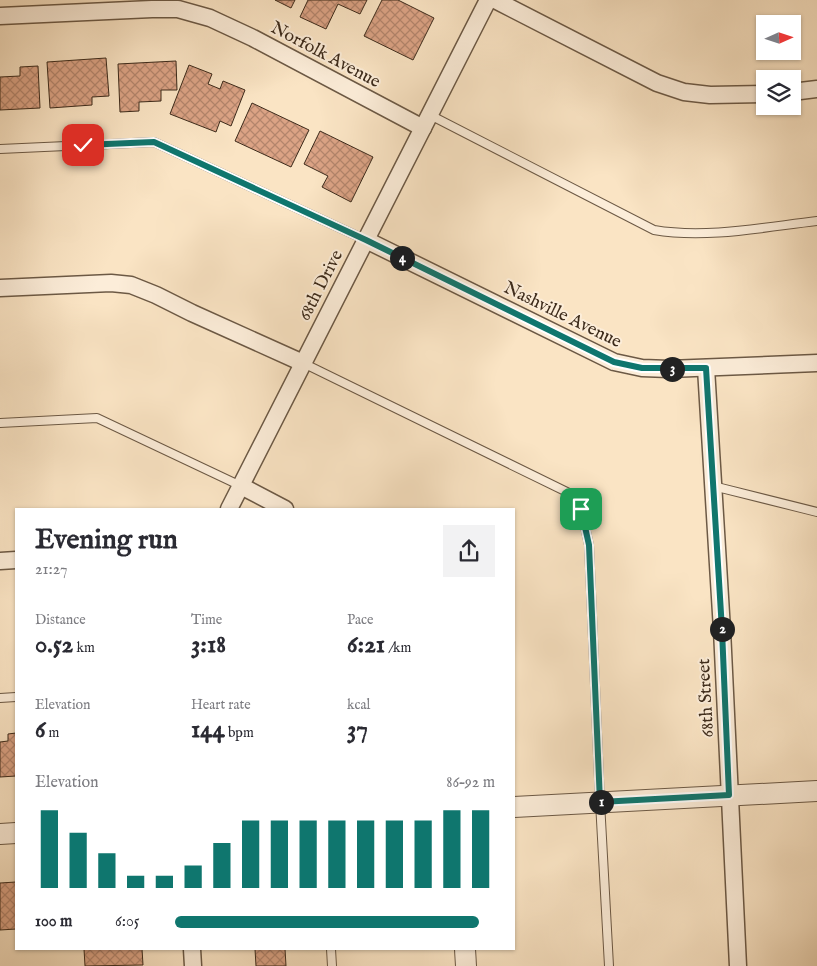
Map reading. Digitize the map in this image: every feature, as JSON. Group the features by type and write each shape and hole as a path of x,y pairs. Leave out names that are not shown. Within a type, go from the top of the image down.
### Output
{"street":[{"name":"68th Drive","path":"230,508 488,0"},
{"path":"495,0 657,83 684,92 710,95 756,94"},
{"name":"Norfolk Avenue","path":"0,16 152,4 178,9 210,18 426,121"},
{"path":"801,91 817,89"},
{"name":"Nashville Avenue","path":"366,240 614,362 642,368 706,368 802,362 817,363"},
{"path":"0,288 111,283 131,285 156,294 192,313 303,363"},
{"name":"68th Street","path":"706,368 738,966"},
{"path":"241,486 283,508"},
{"path":"0,561 15,560"},
{"path":"515,807 817,791"},
{"path":"0,834 15,833"},
{"path":"192,950 193,966"},
{"path":"465,950 466,966"}],"lane":[{"path":"426,121 654,230 670,233 732,231 817,221"},
{"path":"0,149 154,142 366,240"},
{"path":"303,363 569,493 581,509 589,545 600,802 610,966"},
{"path":"0,423 97,418 241,486"},
{"path":"713,486 817,512"},
{"path":"0,698 15,697"},
{"path":"331,950 332,966"}],"building":[{"path":"275,0 295,0 291,8"},
{"path":"308,0 367,0 360,14 338,4 326,29 300,17"},
{"path":"382,0 398,0 434,18 413,60 364,36"},
{"path":"106,58 109,96 92,97 92,105 50,108 47,62"},
{"path":"176,61 177,90 161,90 161,101 139,102 139,111 120,112 118,64"},
{"path":"189,65 212,74 208,84 220,89 223,81 245,90 231,126 220,121 216,132 170,114"},
{"path":"38,66 40,108 0,110 0,77 20,76 20,67"},
{"path":"252,103 309,130 291,167 235,141"},
{"path":"320,131 373,157 351,202 322,187 328,176 304,164"},
{"path":"15,733 15,776 0,777 0,742 8,741 8,734"},
{"path":"15,882 15,929 0,930 0,883"},
{"path":"84,950 142,950 143,965 85,966"},
{"path":"255,950 285,950 286,966 256,966"}],"route":[{"path":"83,145 154,142 366,240 614,362 642,368 706,368 722,630 729,795 600,802 589,545 581,509"}]}
